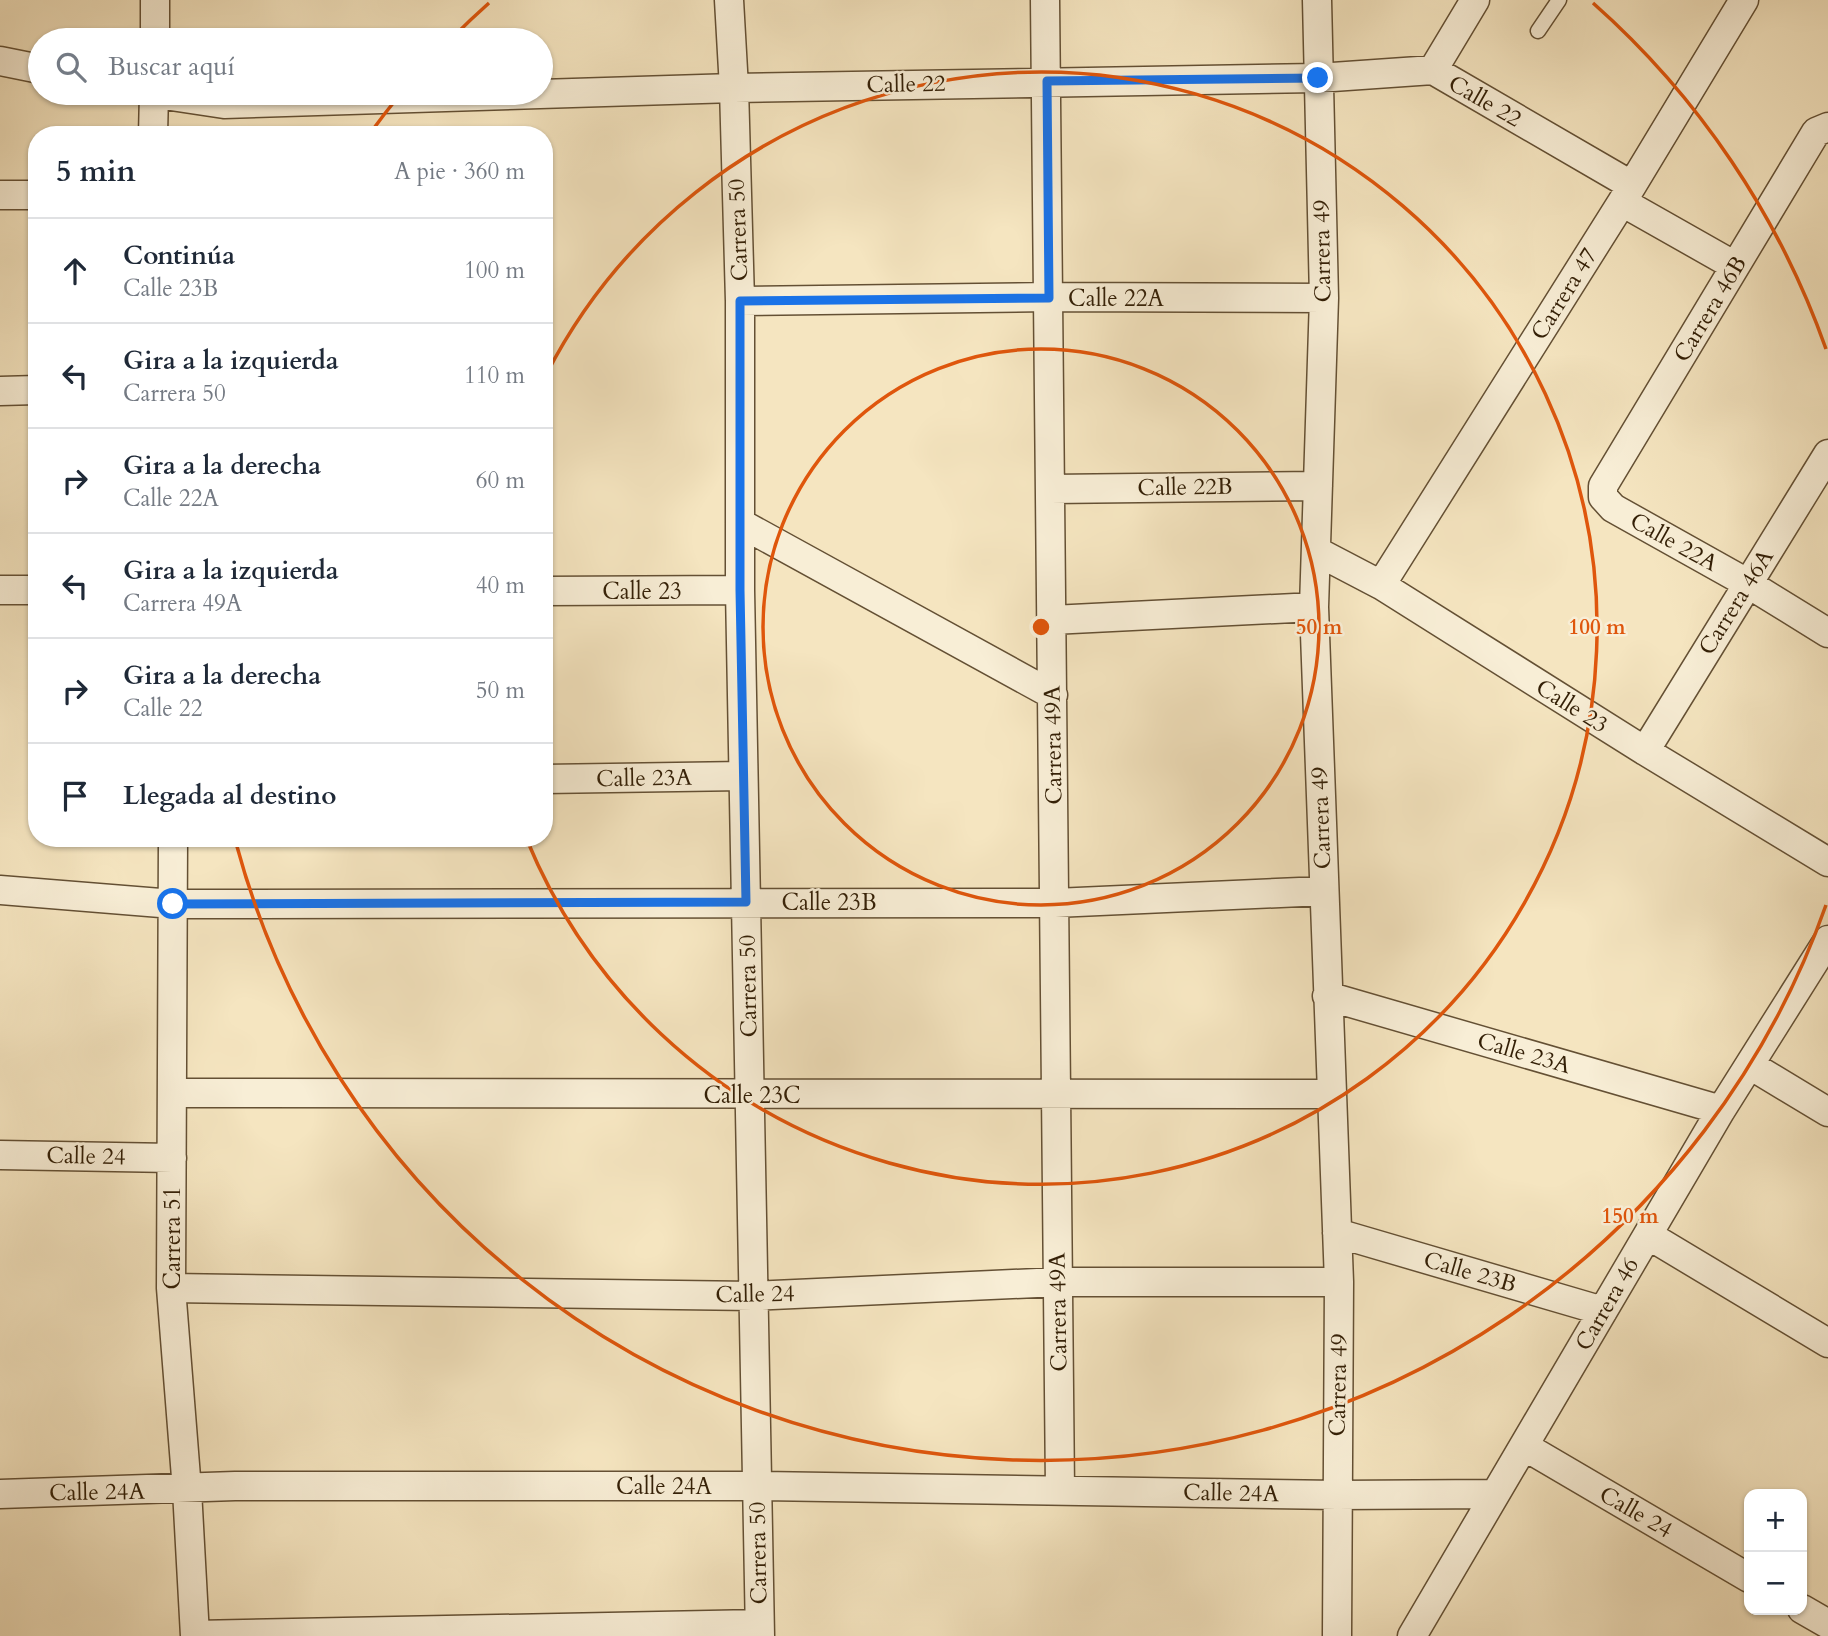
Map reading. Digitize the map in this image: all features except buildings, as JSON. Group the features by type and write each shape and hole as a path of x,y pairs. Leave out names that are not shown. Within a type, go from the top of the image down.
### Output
{"street":[{"path":"155,0 155,28"},
{"name":"Carrera 50","path":"729,0 740,301 740,590 760,1630"},
{"name":"Carrera 49A","path":"1045,0 1060,1490"},
{"name":"Carrera 49","path":"1317,0 1324,298 1314,607 1339,1282 1337,1636"},
{"path":"1433,70 1475,0"},
{"name":"Carrera 47","path":"1381,585 1744,0"},
{"path":"0,61 28,67"},
{"name":"Calle 22","path":"553,94 1047,81 1318,78 1433,70 1735,266"},
{"path":"153,105 153,126"},
{"name":"Carrera 46B","path":"1603,486 1735,266 1822,129"},
{"path":"0,195 28,195"},
{"name":"Calle 22A","path":"740,301 1324,298"},
{"path":"0,391 28,390"},
{"name":"Carrera 46A","path":"1645,751 1828,454"},
{"name":"Calle 22B","path":"1051,489 1318,486"},
{"name":"Calle 22A","path":"1603,486 1603,497 1613,508 1747,583 1828,633"},
{"path":"740,523 1053,695"},
{"name":"Calle 23","path":"1316,551 1381,585 1828,862"},
{"path":"0,590 28,590"},
{"name":"Calle 23","path":"553,591 740,590"},
{"path":"1052,620 1314,607"},
{"name":"Calle 23A","path":"553,779 743,776"},
{"name":"Carrera 51","path":"173,847 171,1288 195,1635"},
{"name":"Calle 23B","path":"0,890 173,904 1055,903 1323,891"},
{"name":"Carrera 46","path":"1412,1636 1721,1110 1828,940"},
{"name":"Calle 23A","path":"1327,996 1721,1110"},
{"path":"1750,1065 1828,1112"},
{"name":"Calle 23C","path":"172,1093 1331,1094"},
{"name":"Calle 24","path":"0,1155 172,1158"},
{"name":"Calle 23B","path":"1337,1233 1603,1311"},
{"path":"1648,1235 1828,1343"},
{"name":"Calle 24","path":"171,1288 753,1296 1058,1282 1339,1282"},
{"name":"Calle 24","path":"1524,1446 1744,1575"},
{"name":"Calle 24A","path":"0,1494 187,1490 235,1486 757,1486 1337,1495 1495,1493"},
{"path":"1807,1612 1828,1624"},
{"path":"195,1635 760,1630"}],"lane":[{"path":"1538,31 1559,0"}],"route":[{"path":"173,904 746,902 740,590 740,301 1049,298 1047,81 1318,78"}]}
